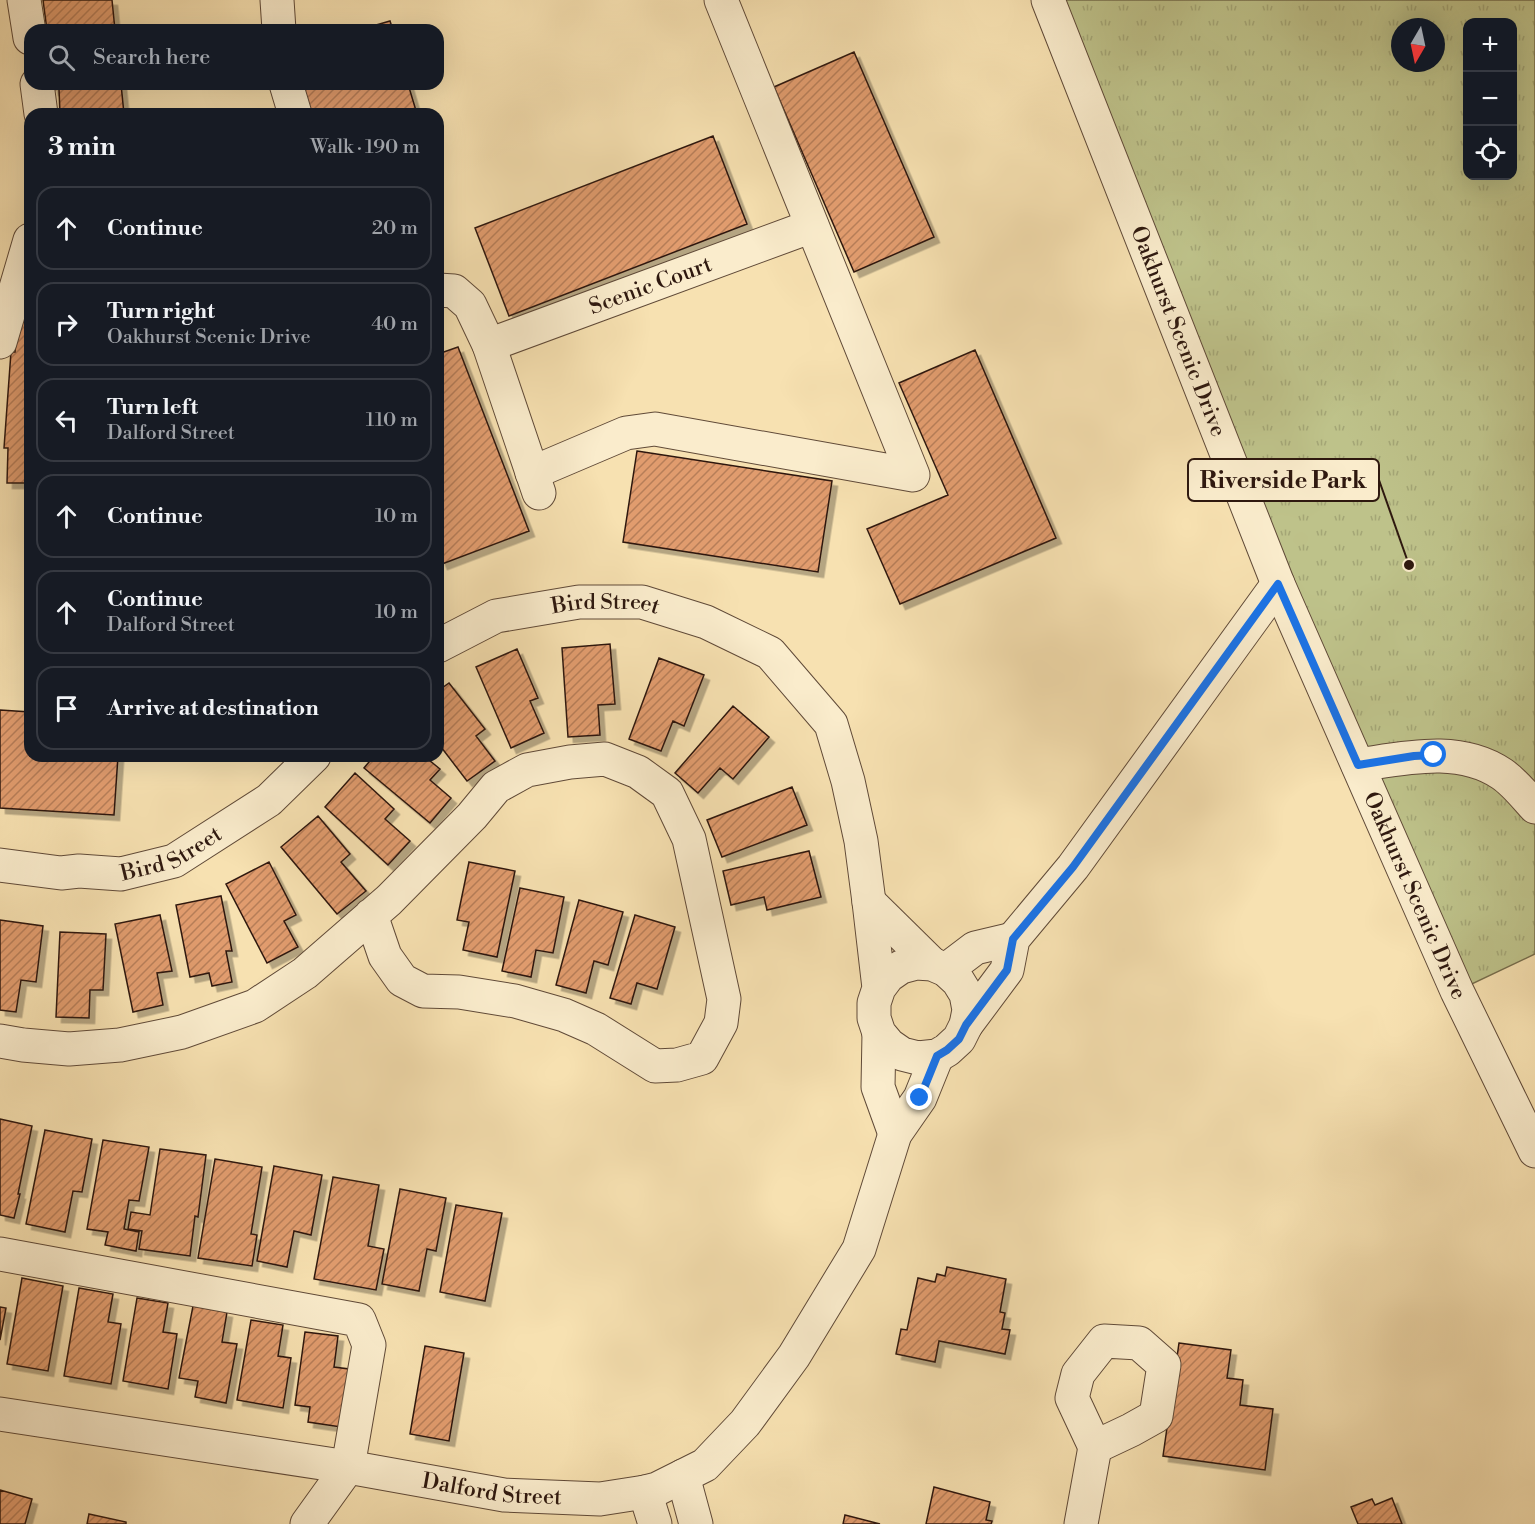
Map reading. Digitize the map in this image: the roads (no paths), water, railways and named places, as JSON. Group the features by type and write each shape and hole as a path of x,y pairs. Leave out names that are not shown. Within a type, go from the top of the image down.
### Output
{"street":[{"path":"24,0 28,24"},
{"path":"277,0 279,24"},
{"path":"444,290 454,291 470,305 489,345 536,483 626,433 655,429 913,476 721,0"},
{"name":"Oakhurst Scenic Drive","path":"1048,0 1278,584 1457,991 1535,1151"},
{"path":"39,90 40,108"},
{"path":"288,90 293,108"},
{"name":"Scenic Court","path":"489,345 812,226"},
{"path":"0,342 24,260"},
{"path":"879,1033 889,1045 902,1054 918,1058 937,1056 959,1039 966,1025 1007,970 1013,939 1073,867 1278,584"},
{"name":"Bird Street","path":"444,643 496,616 579,602 642,602 706,622 770,653 831,724 848,781 859,831 869,902"},
{"path":"1358,765 1434,755 1478,762 1503,775 1535,807"},
{"path":"0,1041 69,1049 120,1046 182,1032 255,1006 305,973 371,915 389,900 472,816 496,787 526,770 570,762 605,759 638,772 667,793 689,839 724,999 721,1023 702,1058 677,1065 655,1066 596,1029 564,1015 515,1001 459,992 423,991 402,980 385,956 371,915"},
{"name":"Bird Street","path":"0,865 61,873 121,874 174,861 269,800 308,762"},
{"path":"869,902 939,967 958,981 966,994 969,1010 966,1025"},
{"path":"869,902 879,988"},
{"path":"895,1134 878,1087 879,1033 874,1018 874,1003 879,988 888,976 901,967 916,963 939,967 975,948 1013,939"},
{"name":"Dalford Street","path":"0,1414 348,1467 504,1495 600,1499 657,1488 705,1465 745,1423 794,1356 859,1249 895,1134 920,1098 937,1056"},
{"path":"0,1254 359,1320 369,1345 348,1467 307,1524"},
{"path":"1081,1524 1095,1447"},
{"path":"683,1476 696,1524"},
{"path":"645,1492 655,1524"}],"place":[{"name":"Riverside Park","path":"1409,565"}]}
